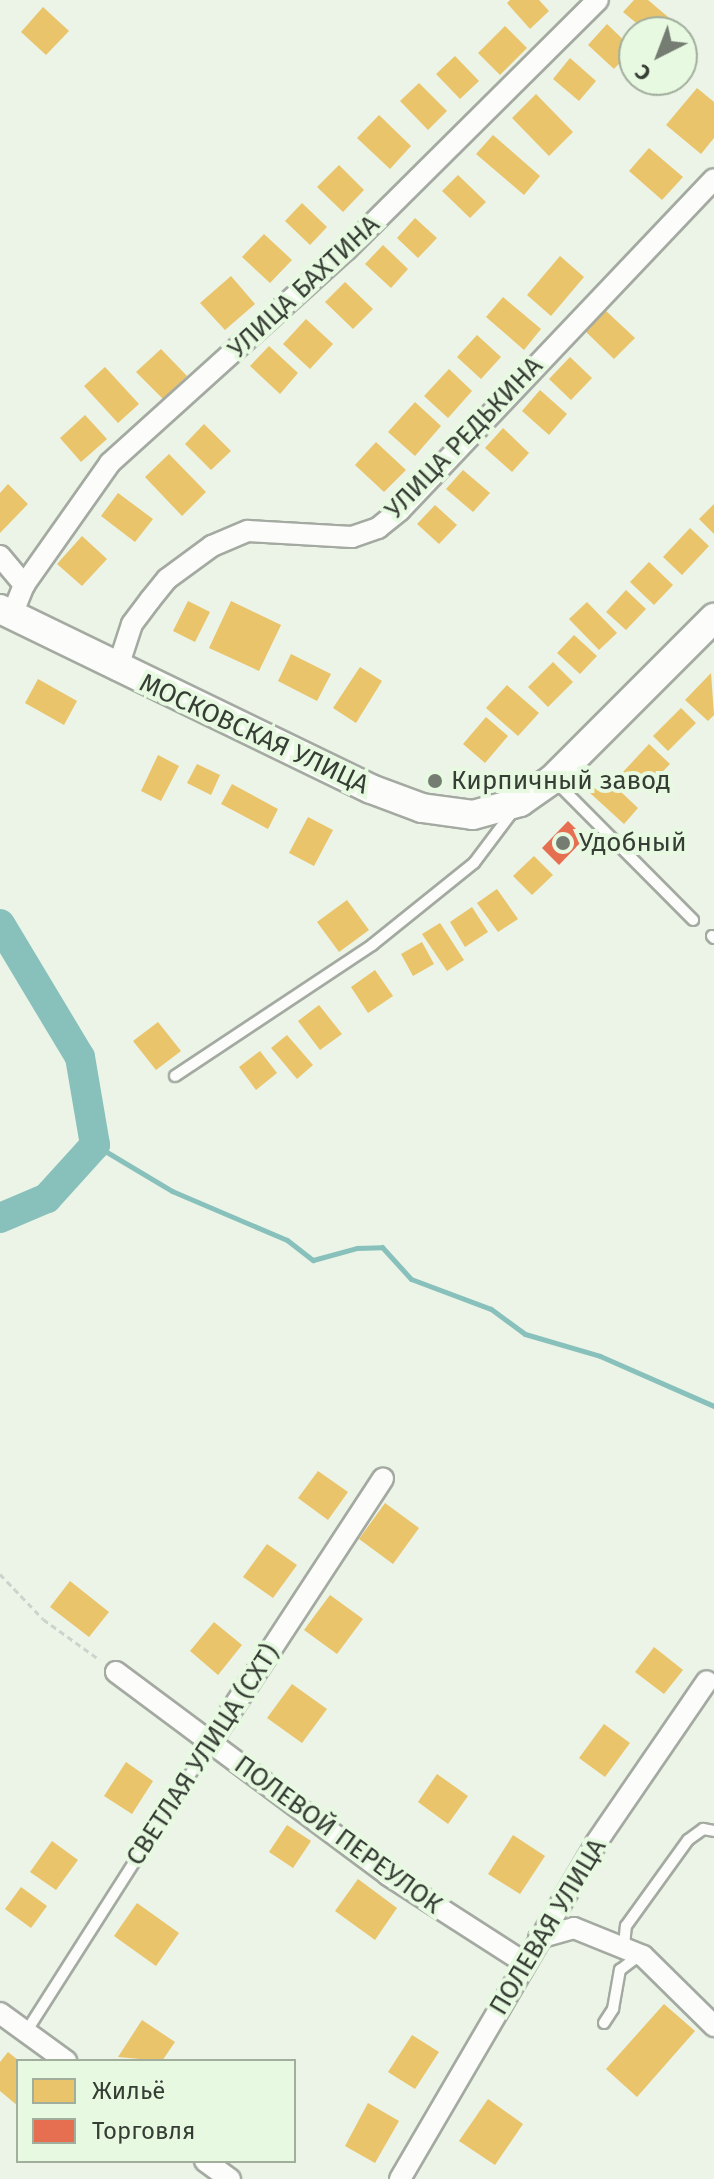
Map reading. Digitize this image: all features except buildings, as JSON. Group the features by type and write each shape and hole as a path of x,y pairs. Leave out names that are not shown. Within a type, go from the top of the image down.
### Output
{"street":[{"name":"УЛИЦА БАХТИНА","path":"6,612 110,463 346,250 598,0"},
{"name":"УЛИЦА РЕДЬКИНА","path":"117,670 132,624 150,600 167,579 212,546 248,531 352,537 378,528 400,510 714,179"},
{"path":"0,556 24,585"},
{"name":"МОСКОВСКАЯ УЛИЦА","path":"6,612 117,670 422,808 473,815 520,802 553,779 714,618"},
{"name":"СВЕТЛАЯ УЛИЦА (СХТ)","path":"210,1743 383,1479"},
{"name":"ПОЛЕВОЙ ПЕРЕУЛОК","path":"116,1672 388,1875 525,1963"},
{"name":"ПОЛЕВАЯ УЛИЦА","path":"400,2179 539,1938 707,1681"},
{"path":"539,1938 574,1928 643,1956 714,2026"},
{"path":"0,2013 63,2059"},
{"path":"208,2163 230,2179"}],"lane":[{"path":"0,579 24,585"},
{"path":"553,779 693,920"},
{"name":"МОСКОВСКАЯ УЛИЦА","path":"175,1076 372,945 474,863 520,802"},
{"name":"СВЕТЛАЯ УЛИЦА (СХТ)","path":"26,2032 210,1743"},
{"path":"624,1947 626,1926 688,1840 703,1829 714,1831"},
{"path":"604,2023 613,2009 620,1970 630,1959 643,1956"}],"path":[{"path":"0,1574 43,1619 116,1672"}],"waterway":[{"path":"0,924 80,1057 95,1145 47,1198 0,1218"},
{"path":"95,1145 172,1191 287,1240 313,1260 357,1248 382,1247 411,1279 491,1309 525,1334 600,1356 714,1406"}],"place":[{"name":"Кирпичный завод","path":"435,781"},
{"name":"Удобный","path":"563,843"}]}
